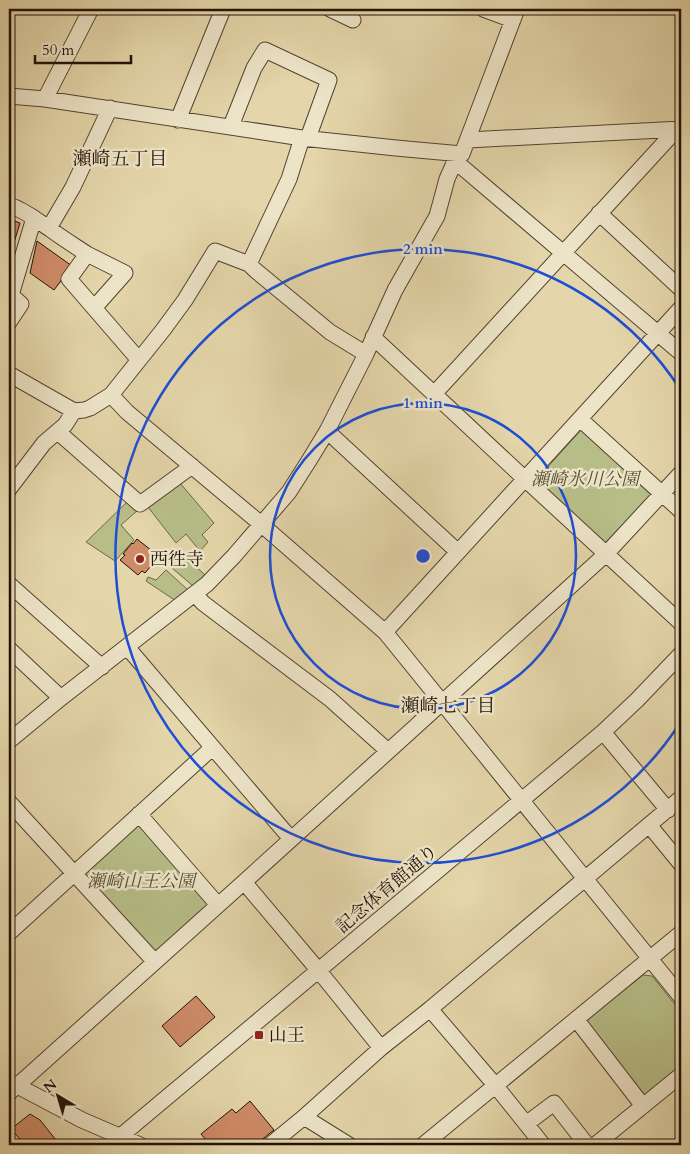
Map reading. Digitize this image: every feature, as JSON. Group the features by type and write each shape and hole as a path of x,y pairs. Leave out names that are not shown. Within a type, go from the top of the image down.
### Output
{"street":[{"path":"45,99 91,9"},
{"path":"178,120 223,9"},
{"path":"330,9 353,20"},
{"path":"10,737 207,584 234,556 289,492 310,460 366,354 395,290 437,216 447,179 462,151 515,14 483,9"},
{"path":"231,126 254,68 265,50 329,80 289,179 249,264"},
{"path":"9,96 110,108 178,120 305,138 396,148 462,151 679,129"},
{"path":"49,228 73,187 110,108"},
{"path":"434,394 562,253 679,129"},
{"path":"462,151 562,253 681,353"},
{"path":"9,205 34,218 87,254 125,273 94,308"},
{"path":"599,213 681,289"},
{"path":"9,322 21,304 11,295 34,218"},
{"path":"9,374 74,411 90,408 110,395 163,330 185,300 215,251 249,264 330,332 366,354"},
{"path":"87,254 68,278 139,360"},
{"path":"385,632 681,308"},
{"path":"373,337 681,622"},
{"path":"110,395 132,417 261,524 385,632 681,997"},
{"path":"9,489 44,443 65,425 74,411"},
{"path":"580,419 681,511"},
{"path":"326,431 458,552"},
{"path":"58,432 140,504 192,466"},
{"path":"140,1145 115,1141 82,1120 12,1087 244,882 606,554 681,473"},
{"path":"9,584 102,667"},
{"path":"195,594 218,614 330,699 388,751"},
{"path":"9,648 61,698"},
{"path":"127,648 291,839"},
{"name":"記念体育館通り","path":"115,1141 603,732 681,654"},
{"path":"603,732 668,810"},
{"path":"9,933 212,748"},
{"path":"270,1145 382,1048 681,798"},
{"path":"9,802 154,962"},
{"path":"139,814 218,905"},
{"path":"649,825 681,864"},
{"path":"244,882 382,1048"},
{"path":"423,1145 681,933"},
{"path":"430,1009 543,1145"},
{"path":"576,1019 643,1106"},
{"path":"595,1145 681,1075"},
{"path":"526,1124 554,1103 587,1145"},
{"path":"304,1117 349,1145"}],"green space":[{"name":"瀬崎氷川公園","path":"582,429 651,495 604,544 535,481"},
{"path":"180,483 214,523 202,535 208,542 200,551 186,534 176,543 148,507"},
{"path":"128,501 138,510 121,525 134,540 115,561 86,542"},
{"path":"180,552 205,575 193,586 172,568"},
{"path":"166,570 188,590 176,601 146,581 148,577 156,580"},
{"name":"瀬崎山王公園","path":"139,824 209,900 207,907 157,950 152,951 86,878 85,870"},
{"path":"643,975 652,976 681,1012 681,1066 645,1096 639,1096 586,1021"}],"building":[{"path":"9,219 20,223 13,246 9,244"},
{"path":"37,241 72,266 54,290 30,273"},
{"path":"137,539 156,554 153,558 156,560 145,573 142,571 138,575 120,560"},
{"path":"196,996 215,1017 180,1047 162,1026"},
{"path":"250,1101 274,1130 255,1145 210,1145 201,1134 232,1109 236,1113"},
{"path":"30,1114 40,1120 60,1145 25,1145 11,1129"}],"place":[{"name":"西徃寺","path":"140,559"},
{"name":"山王","path":"259,1035"}],"district":[{"name":"瀬崎五丁目","path":"120,159"},
{"name":"瀬崎七丁目","path":"448,706"}]}
